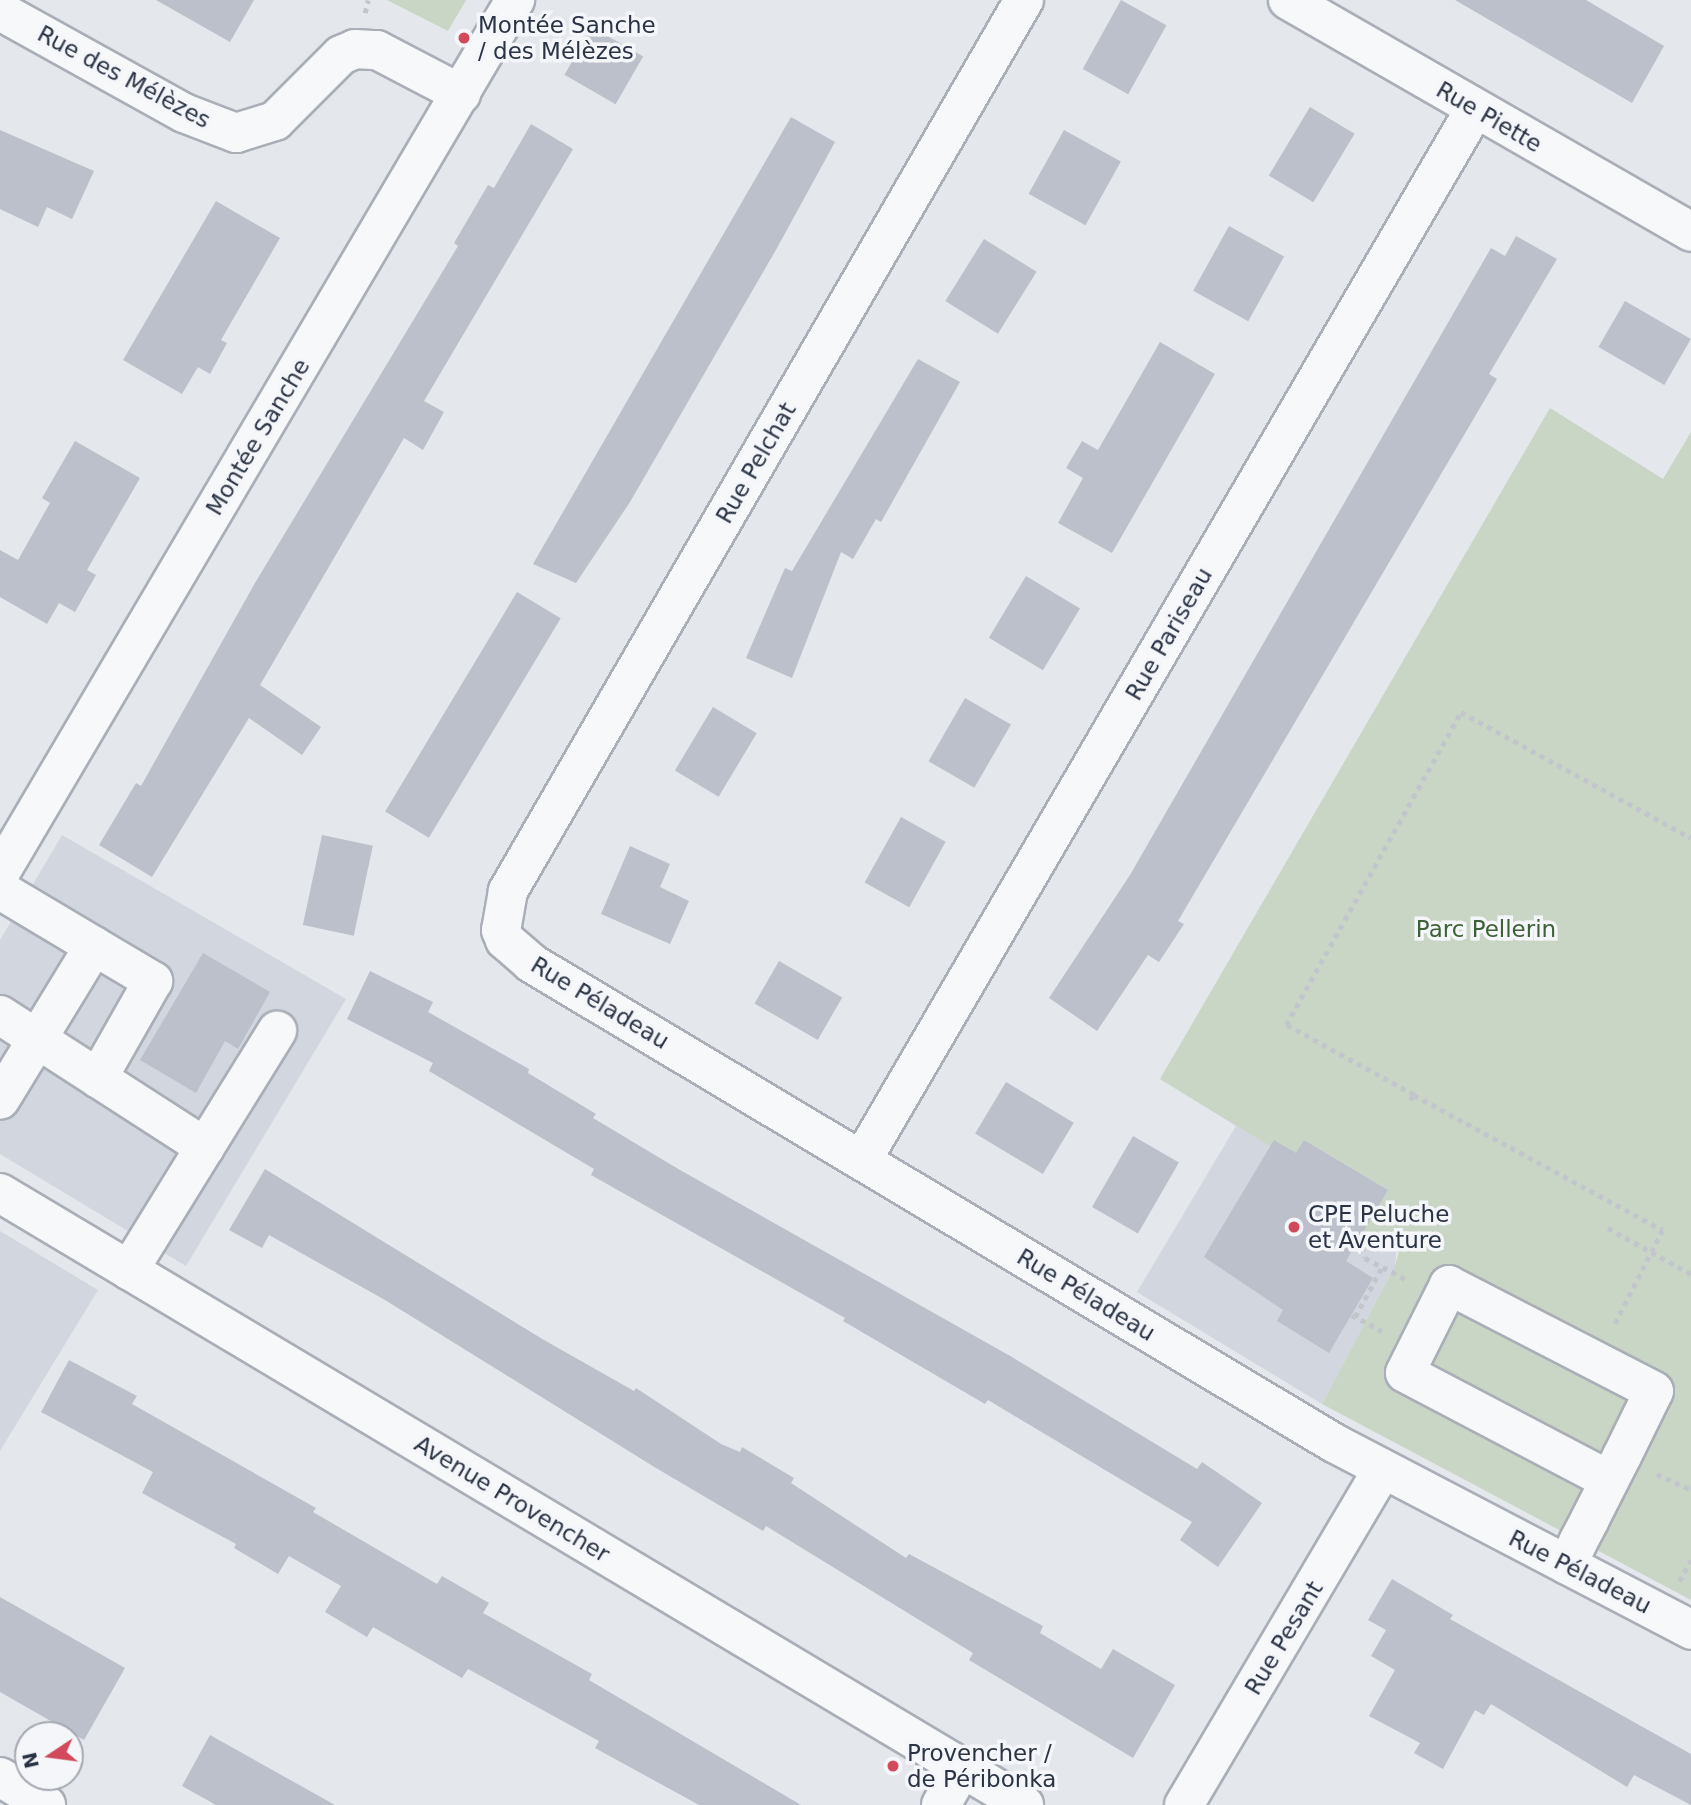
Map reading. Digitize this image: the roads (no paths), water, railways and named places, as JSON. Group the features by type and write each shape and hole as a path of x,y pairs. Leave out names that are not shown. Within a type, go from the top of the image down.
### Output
{"street":[{"name":"Montée Sanche","path":"0,873 515,0"},
{"name":"Rue Pelchat","path":"501,930 508,891 1024,0"},
{"name":"Rue Piette","path":"1289,0 1691,232"},
{"name":"Rue des Mélèzes","path":"0,11 184,113 236,133 275,121 334,62 355,49 377,50 461,94"},
{"name":"Rue Pariseau","path":"862,1160 1475,109"},
{"path":"0,890 153,981 98,1078"},
{"name":"Rue Péladeau","path":"501,930 505,940 531,962 1382,1470 1691,1630"},
{"path":"0,1100 94,946"},
{"path":"0,1015 205,1147"},
{"path":"129,1270 277,1031"},
{"name":"Avenue Provencher","path":"0,1193 1024,1805"},
{"path":"1567,1565 1654,1391 1449,1285 1405,1373 1609,1480"},
{"name":"Rue Pesant","path":"1184,1805 1382,1470"},
{"path":"941,1805 962,1768"},
{"path":"0,1777 46,1805"}],"place":[{"name":"Montée Sanche / des Mélèzes","path":"464,38"},
{"name":"CPE Peluche et Aventure","path":"1294,1227"},
{"name":"Provencher / de Péribonka","path":"893,1766"}],"park label":[{"name":"Parc Pellerin","path":"1486,929"}]}
